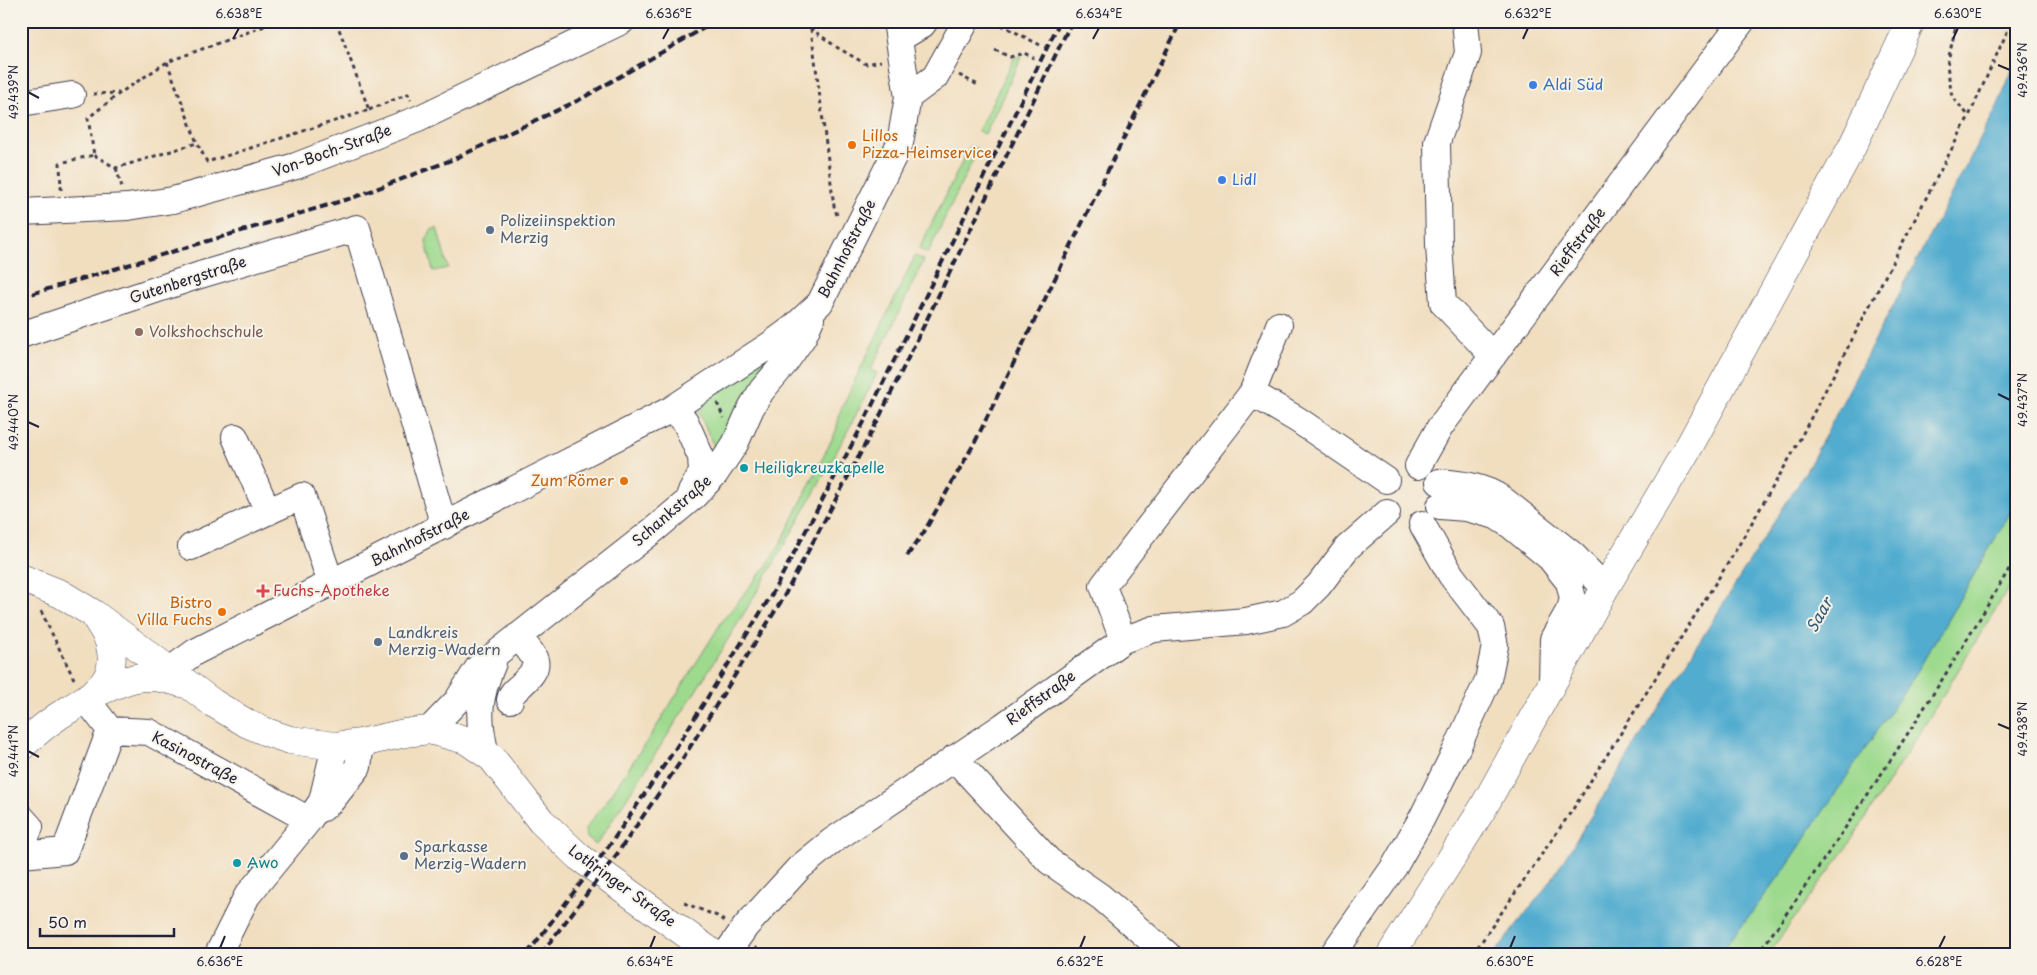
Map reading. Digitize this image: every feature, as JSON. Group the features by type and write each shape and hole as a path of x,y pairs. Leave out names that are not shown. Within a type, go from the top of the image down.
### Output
{"main road":[{"path":"1391,954 1483,808 1605,588 1691,443 1852,147 1911,21"},
{"path":"24,580 61,594 94,614 179,678"},
{"path":"21,747 56,718 104,685 108,677 112,657 109,640 94,614"},
{"path":"90,696 127,679 147,676 179,678"},
{"name":"Lothringer Straße","path":"179,678 228,713 269,734 290,740 348,744 405,732 429,730 466,740 486,754 503,771 541,821 579,858 714,954"}],"street":[{"name":"Von-Boch-Straße","path":"21,212 128,207 173,200 296,166 418,119 622,21"},
{"path":"898,30 922,25 925,21"},
{"path":"908,97 935,77 966,21"},
{"path":"1465,21 1468,53 1437,142 1438,245 1443,303 1493,356"},
{"name":"Rieffstraße","path":"1418,466 1436,432 1742,21"},
{"name":"Bahnhofstraße","path":"179,678 195,652 672,408 793,328 820,303 900,143 908,97 898,30"},
{"path":"21,103 72,95"},
{"name":"Gutenbergstraße","path":"21,336 200,275 357,228 444,526"},
{"name":"Schankstraße","path":"429,730 456,701 478,668 496,656 674,514 715,474 735,444 751,408 762,390 803,337 820,303"},
{"path":"1123,640 1103,586 1252,393 1279,325"},
{"path":"1252,393 1298,420 1386,480"},
{"path":"672,408 685,420 701,457 702,465 702,472 692,493 674,514"},
{"path":"235,437 268,512"},
{"path":"1418,466 1434,474 1440,494 1436,514 1422,524 1412,526 1394,520 1387,513 1381,496 1386,480 1392,472 1400,467 1418,466"},
{"path":"1440,494 1479,488 1491,491 1573,555 1605,588"},
{"path":"1440,494 1466,508 1496,516 1510,525 1550,558 1569,582 1573,599 1570,609 1554,639 1552,684"},
{"path":"191,547 302,496 331,584"},
{"name":"Rieffstraße","path":"726,954 746,926 799,868 832,841 1123,640 1154,629 1246,621 1283,613 1302,602 1319,585 1347,548 1387,513"},
{"path":"1333,954 1394,867 1422,818 1488,680 1495,646 1491,627 1451,574 1422,524"},
{"path":"525,631 551,652"},
{"path":"510,700 512,694 533,674 536,668 525,631"},
{"name":"Schankstraße","path":"486,754 481,733 480,702 485,680 496,656"},
{"path":"21,854 65,851 110,730 90,696"},
{"name":"Kasinostraße","path":"110,730 149,732 310,820"},
{"path":"218,954 247,896 310,820 332,800 358,767 348,744"},
{"path":"954,758 1049,861 1101,897 1167,954"},
{"path":"21,817 30,827 21,849"}],"path":[{"path":"94,155 88,118 120,93 167,62 278,21"},
{"path":"167,62 197,143 207,162 369,110 336,21"},
{"path":"810,21 834,206 848,247"},
{"path":"994,21 1040,45"},
{"path":"1957,21 1947,65 1952,97 1969,116"},
{"path":"1473,954 1573,809 1730,560 1792,454 1969,116 2012,21"},
{"path":"810,28 838,48"},
{"path":"996,50 1010,57 1024,53 1034,58"},
{"path":"952,72 978,85"},
{"path":"72,95 120,93"},
{"path":"61,210 60,163 94,155 116,168 197,143"},
{"path":"709,385 735,444"},
{"path":"1758,954 1834,846 1901,743 1979,622 2016,557"},
{"path":"24,580 68,668 90,696"},
{"path":"683,903 717,916"}],"green space":[{"path":"1015,56 1021,58 985,134 978,131"},
{"path":"970,146 978,149 928,253 919,249"},
{"path":"437,228 448,268 433,271 426,241 431,230"},
{"path":"915,256 924,260 871,370 877,373 813,495 744,613 596,845 587,838 585,829 608,799 655,729 723,620 765,568 782,541 836,431 841,409"},
{"path":"771,352 776,358 747,393 715,449 694,401"},
{"path":"2016,503 2016,576 1845,850 1768,954 1720,954 1784,870 1918,670"}],"water":[{"name":"Saar","path":"2016,61 2016,503 1918,670 1784,870 1720,954 1494,954 1550,882 1809,466 1997,107"}],"railway":[{"path":"21,297 355,197 454,159 581,99 716,21"},
{"path":"527,954 609,846 674,751 772,594 864,422 1060,21"},
{"path":"541,954 617,854 683,758 782,600 875,426 1072,21"},
{"path":"907,556 924,532 975,442 1181,21"}],"place":[{"name":"Aldi Süd","path":"1533,85"},
{"name":"Lillos Pizza-Heimservice","path":"852,145"},
{"name":"Lidl","path":"1222,180"},
{"name":"Polizeiinspektion Merzig","path":"490,230"},
{"name":"Volkshochschule","path":"139,332"},
{"name":"Heiligkreuzkapelle","path":"744,468"},
{"name":"Zum Römer","path":"624,481"},
{"name":"Fuchs-Apotheke","path":"263,591"},
{"name":"Bistro Villa Fuchs","path":"222,612"},
{"name":"Landkreis Merzig-Wadern","path":"378,642"},
{"name":"Sparkasse Merzig-Wadern","path":"404,856"},
{"name":"Awo","path":"237,863"}]}
